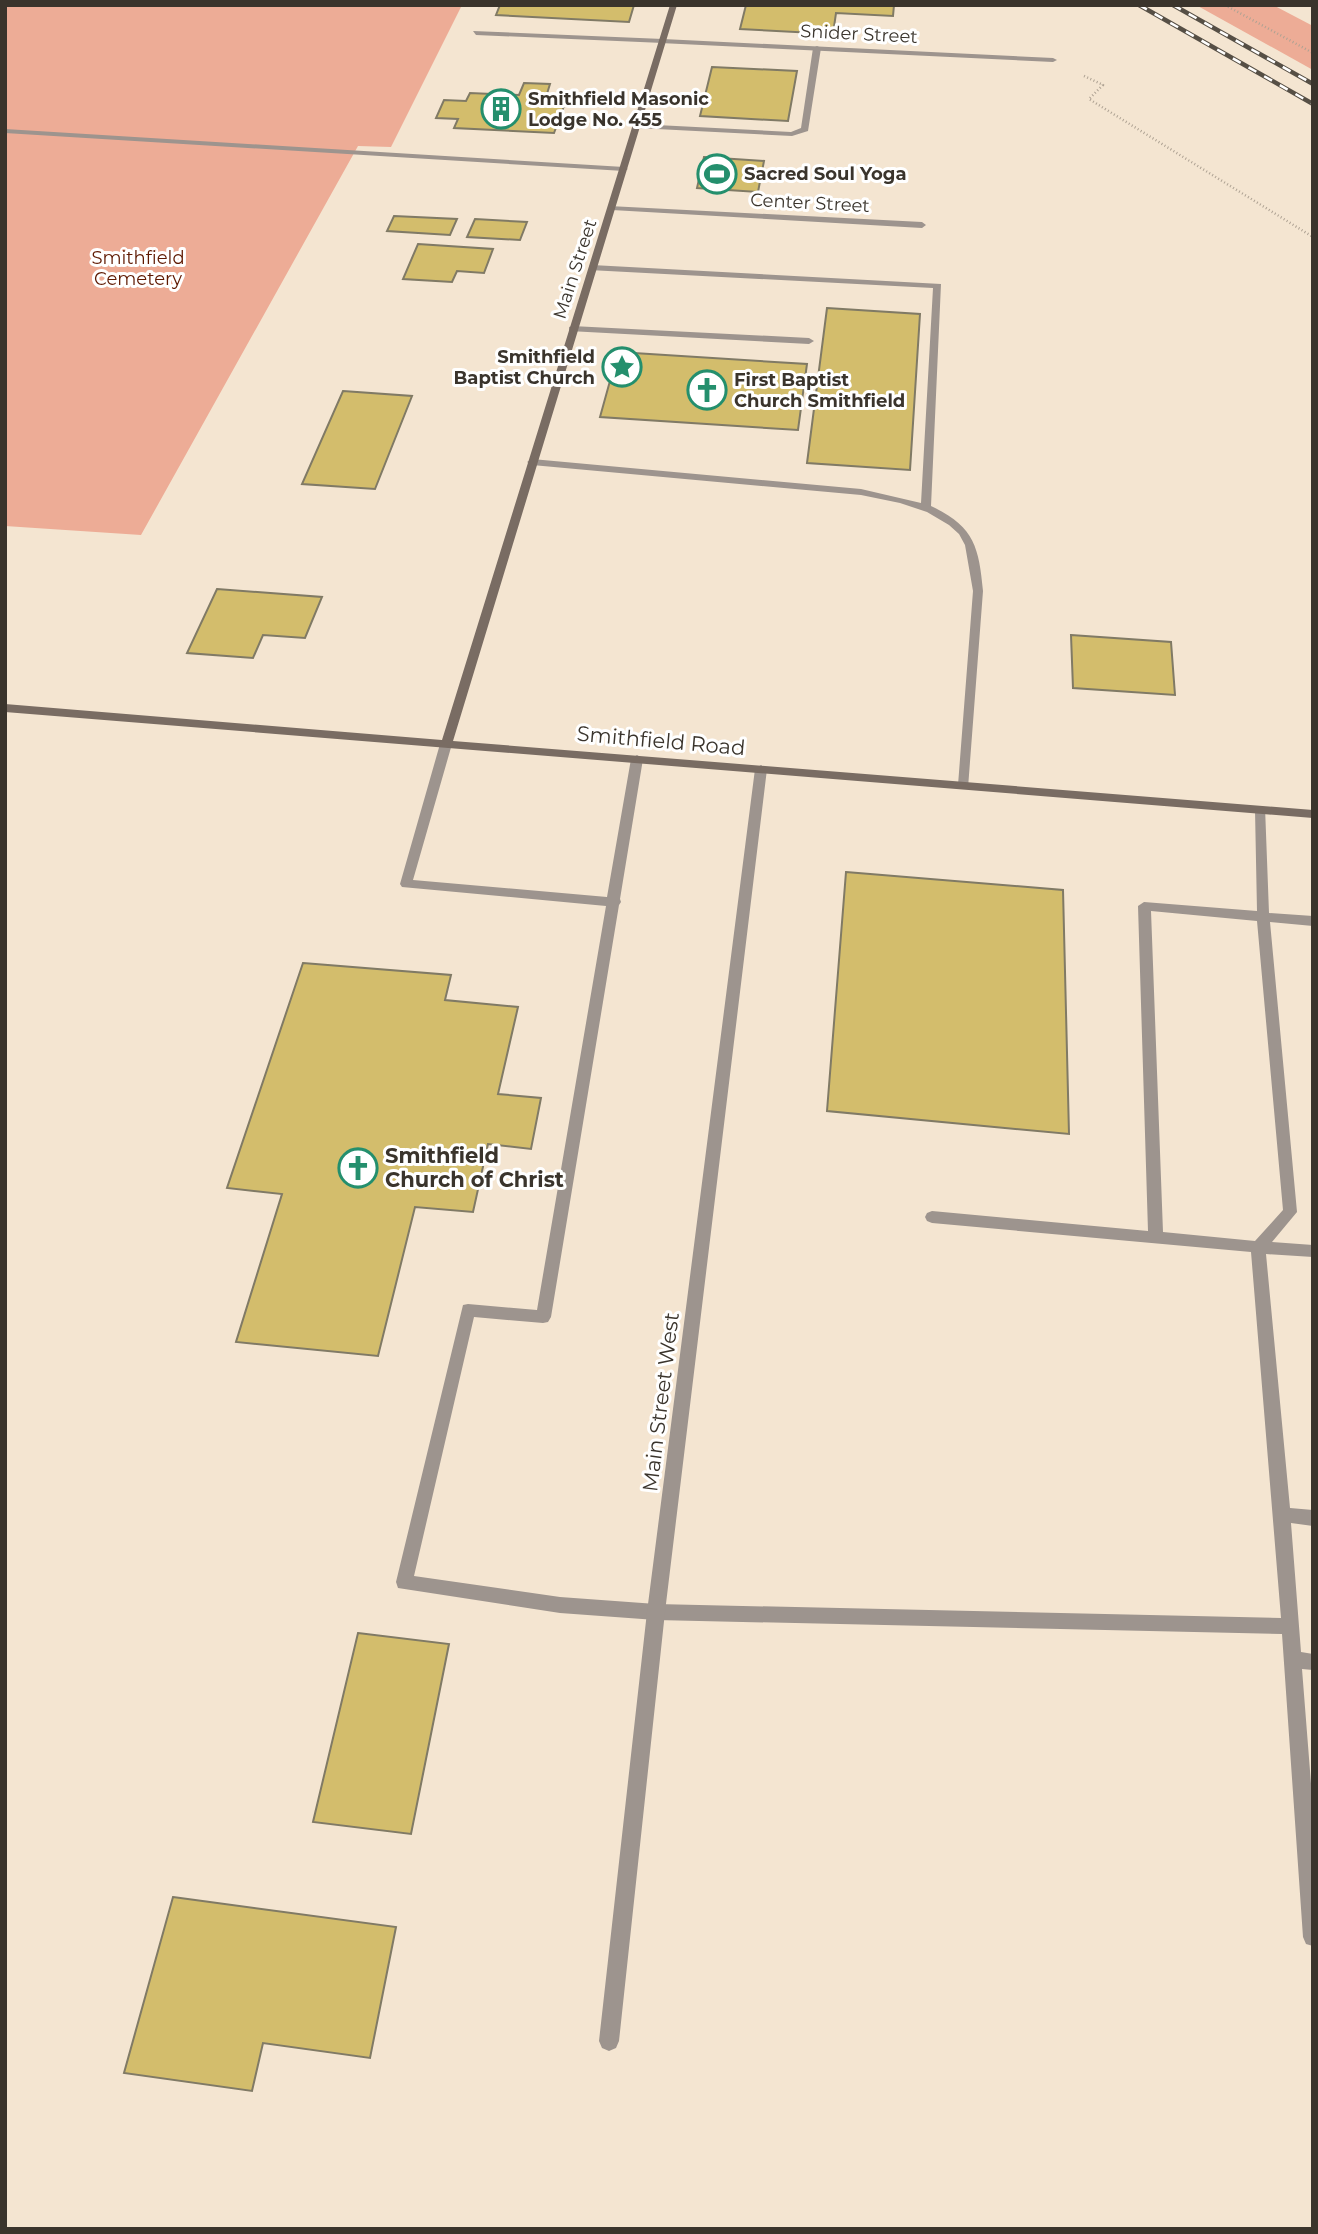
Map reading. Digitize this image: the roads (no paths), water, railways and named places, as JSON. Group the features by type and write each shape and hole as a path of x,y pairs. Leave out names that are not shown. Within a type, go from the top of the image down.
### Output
{"street":[{"name":"Main Street","path":"446,744 674,5"},
{"name":"Snider Street","path":"476,33 1053,60"},
{"path":"637,126 792,134 805,129 817,48"},
{"path":"5,131 624,169"},
{"name":"Center Street","path":"612,208 922,225"},
{"path":"592,268 938,286 926,509"},
{"path":"572,329 809,341"},
{"path":"532,461 850,491 909,502 940,515 964,533 974,560 978,591 964,785"},
{"name":"Smithfield Road","path":"5,708 1313,814"},
{"path":"446,744 407,884 615,902"},
{"path":"638,759 543,1317 468,1310 404,1582 560,1605 656,1612 1290,1626"},
{"name":"Main Street West","path":"609,2041 656,1612 761,769"},
{"path":"1261,810 1263,917 1290,1212 1258,1247 1282,1515 1313,1937"},
{"path":"1156,1236 1144,906 1313,921"},
{"path":"932,1217 1313,1251"},
{"path":"1282,1515 1313,1518"},
{"path":"1293,1660 1313,1662"}],"railway":[{"path":"1139,5 1313,104"},
{"path":"1173,5 1313,84"}],"place":[{"name":"Smithfield Masonic Lodge No. 455","path":"501,109"},
{"name":"Sacred Soul Yoga","path":"717,174"},
{"name":"Smithfield Baptist Church","path":"622,367"},
{"name":"First Baptist Church Smithfield","path":"707,390"},
{"name":"Smithfield Church of Christ","path":"358,1168"}],"park label":[{"name":"Smithfield Cemetery","path":"138,268"}]}
